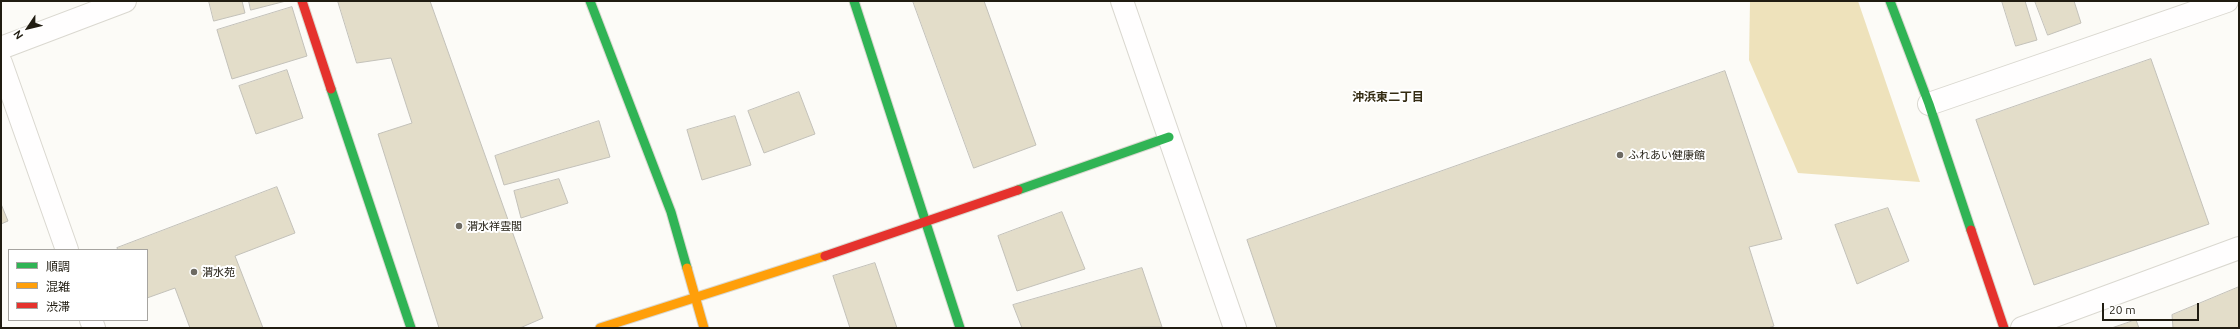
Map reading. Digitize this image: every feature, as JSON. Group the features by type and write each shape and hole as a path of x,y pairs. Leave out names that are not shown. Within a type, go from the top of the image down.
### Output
{"street":[{"path":"1,48 125,1"},
{"path":"302,1 411,328"},
{"path":"590,1 671,212 704,328"},
{"path":"854,1 960,328"},
{"path":"1122,1 1235,328"},
{"path":"1890,1 1929,104 2004,328"},
{"path":"1929,104 2227,1"},
{"path":"1,63 67,249"},
{"path":"600,328 926,223 1169,137"},
{"path":"2022,328 2239,248"}],"shaded area":[{"path":"1750,1 1858,1 1920,182 1798,173 1749,60"}],"building":[{"path":"209,1 242,1 245,13 214,21"},
{"path":"249,1 286,1 251,10"},
{"name":"渭水祥雲閣","path":"338,1 430,1 543,318 520,328 439,328 378,134 412,123 391,58 357,63"},
{"path":"913,1 984,1 1036,145 974,168"},
{"path":"2002,1 2025,1 2037,40 2016,46"},
{"path":"2035,1 2074,1 2081,23 2048,35"},
{"path":"292,7 307,56 232,79 217,30"},
{"path":"2151,59 2209,224 2034,285 1976,120"},
{"path":"287,70 303,118 256,134 239,86"},
{"name":"ふれあい健康館","path":"1725,71 1782,239 1749,247 1774,326 1768,328 1277,328 1247,240"},
{"path":"799,92 815,134 764,153 748,111"},
{"path":"735,116 751,165 702,180 687,130"},
{"path":"599,121 610,157 504,185 495,156"},
{"path":"559,179 568,203 521,218 514,191"},
{"name":"渭水苑","path":"277,187 295,233 235,256 263,328 190,328 175,288 148,298 148,249 117,248"},
{"path":"1,204 8,221 1,224"},
{"path":"1888,208 1909,261 1857,284 1835,225"},
{"path":"1062,212 1085,269 1017,291 998,236"},
{"path":"875,263 897,328 850,328 833,276"},
{"path":"1142,268 1162,327 1022,328 1013,305"},
{"path":"2239,287 2239,328 2173,328 2172,315"},
{"path":"2136,320 2139,328 2112,328"}],"traffic: fast":[{"path":"590,1 671,212 687,268"},
{"path":"854,1 960,328"},
{"path":"1890,1 1929,104 1971,230"},
{"path":"331,89 411,328"},
{"path":"1018,190 1169,137"}],"traffic: slow":[{"path":"600,328 825,256"},
{"path":"687,268 704,328"}],"traffic: jam":[{"path":"302,1 331,89"},
{"path":"825,256 1018,190"},
{"path":"1971,230 2004,328"}],"place":[{"name":"ふれあい健康館","path":"1620,155"},
{"name":"渭水祥雲閣","path":"459,226"},
{"name":"渭水苑","path":"194,272"}],"district":[{"name":"沖浜東二丁目","path":"1388,97"}]}
